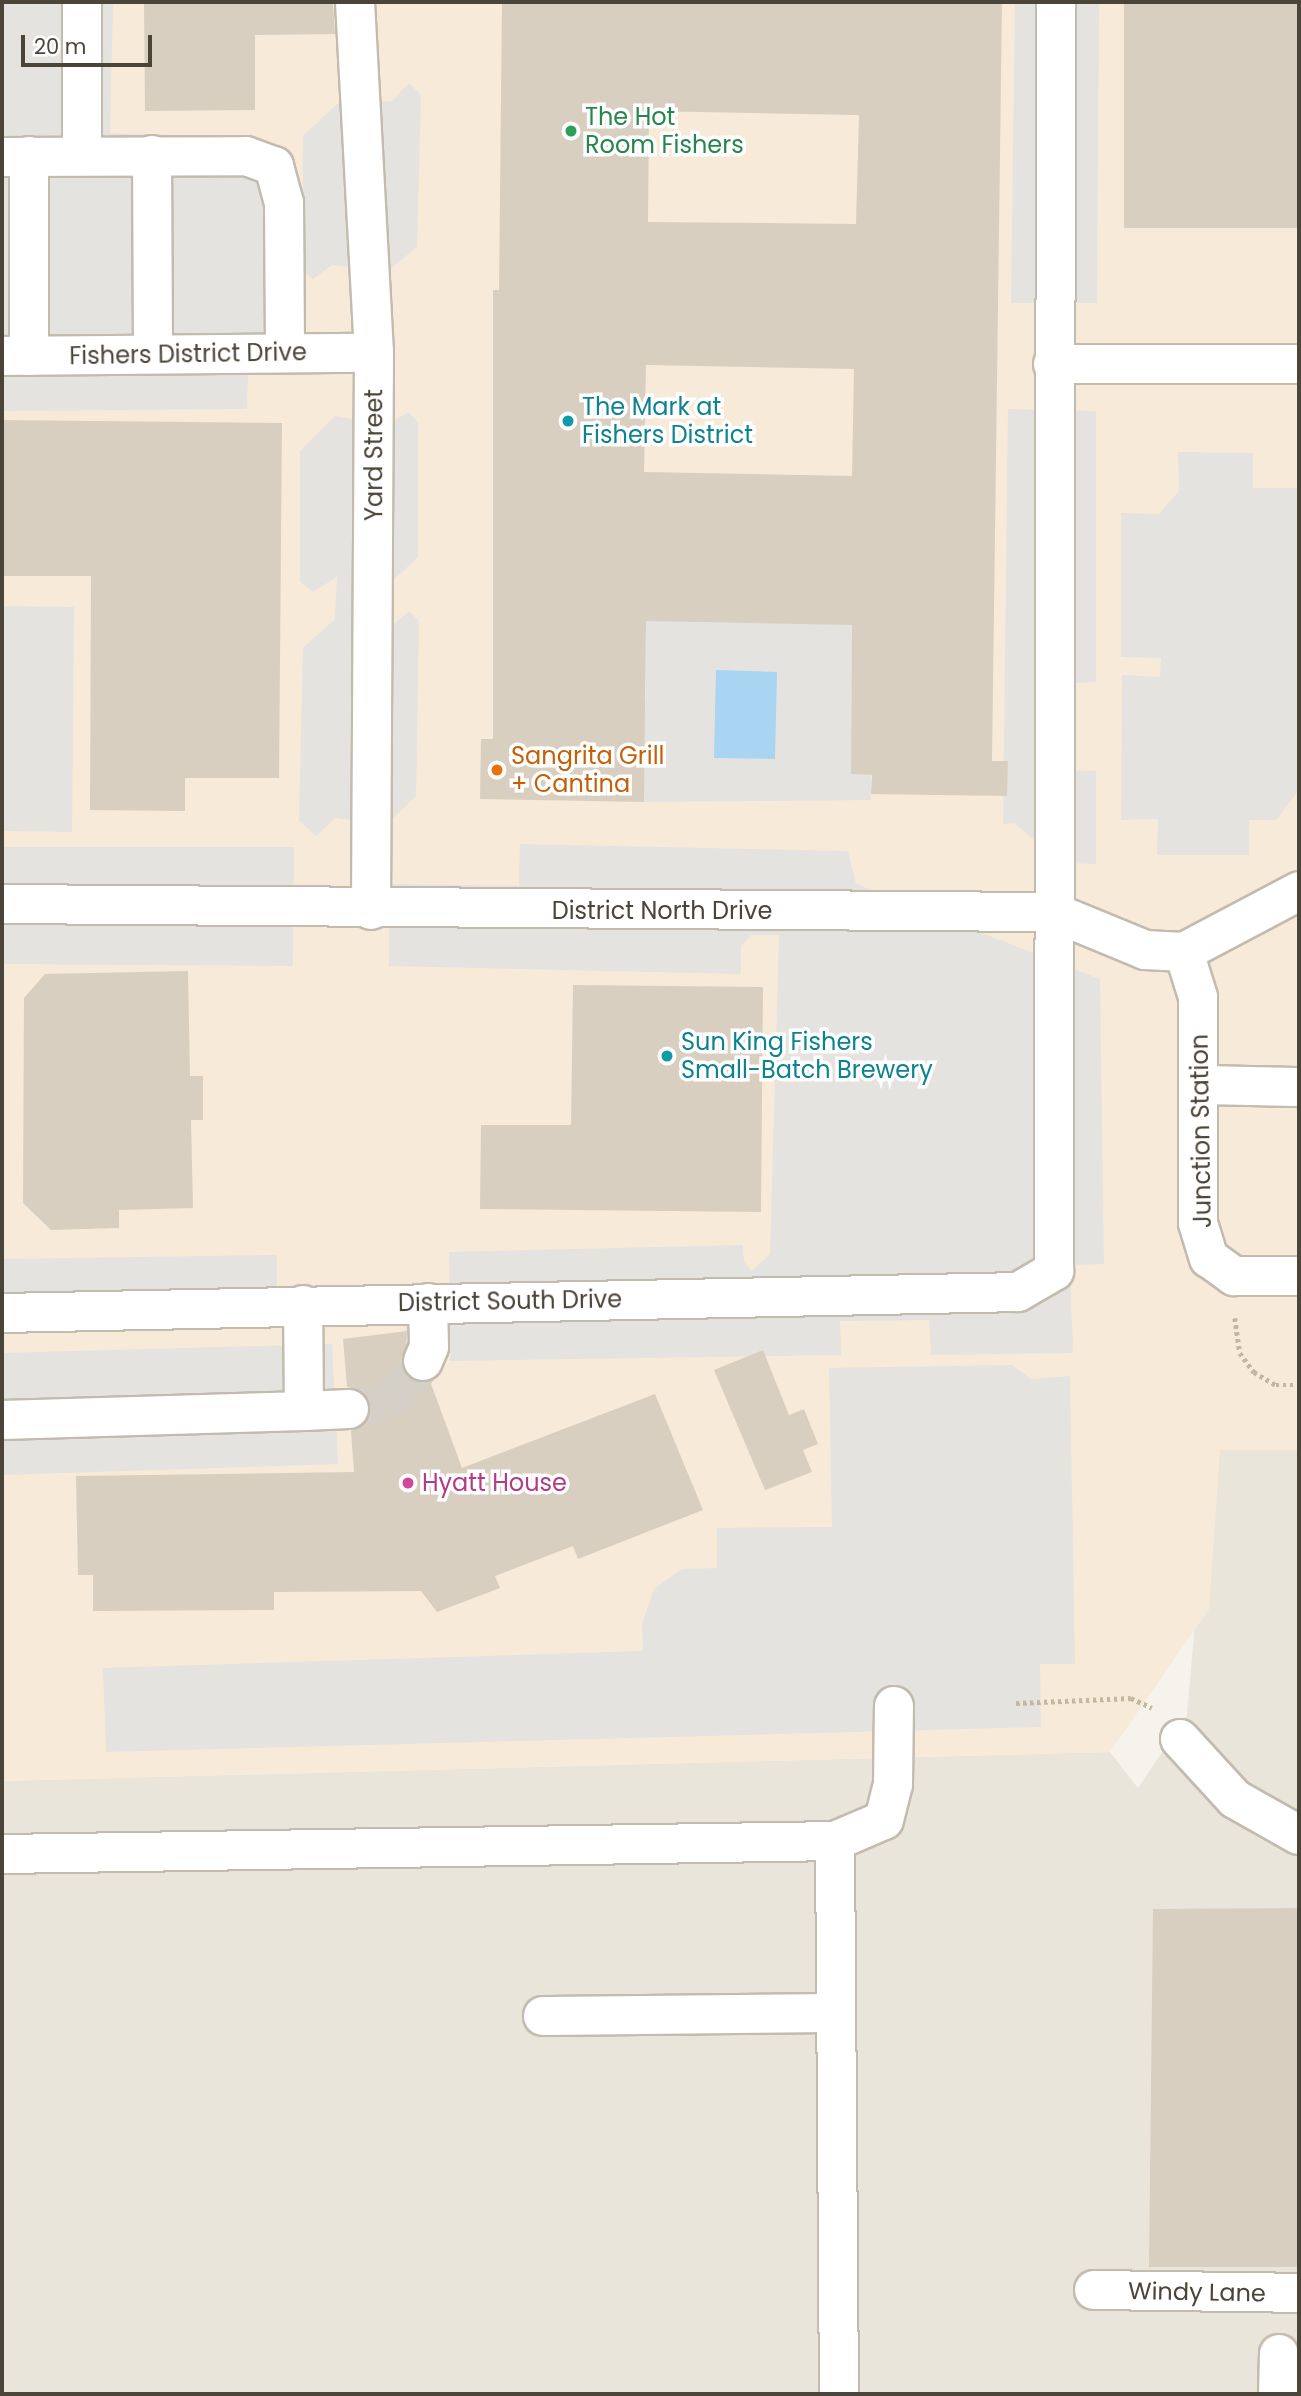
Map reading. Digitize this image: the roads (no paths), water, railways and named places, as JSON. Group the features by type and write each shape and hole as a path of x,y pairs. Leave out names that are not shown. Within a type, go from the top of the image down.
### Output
{"street":[{"path":"82,2 82,155"},
{"name":"Yard Street","path":"355,2 374,353 371,910"},
{"path":"1053,912 1056,2"},
{"path":"16,356 16,156 82,155 246,156 274,166 284,202 285,353"},
{"path":"152,155 153,354"},
{"name":"Fishers District Drive","path":"16,356 374,353"},
{"path":"1053,364 1299,364"},
{"path":"1184,952 1299,891"},
{"name":"District North Drive","path":"2,904 371,910 1053,912 1145,950 1184,952"},
{"name":"District South Drive","path":"2,1313 1018,1292 1054,1271 1053,912"},
{"name":"Junction Station","path":"1184,952 1198,997 1198,1223 1209,1258 1234,1276 1299,1276"},
{"path":"1199,1085 1299,1087"},
{"path":"423,1361 428,1303"},
{"path":"303,1306 304,1411"},
{"path":"2,1420 349,1409"},
{"path":"2,1854 835,1840 884,1820 893,1785 894,1706"},
{"path":"1180,1739 1235,1799 1299,1835"},
{"path":"835,1840 839,2394"},
{"path":"543,2015 836,2013"},
{"name":"Windy Lane","path":"1094,2290 1299,2293"},
{"path":"1278,2394 1279,2354"}],"water":[{"path":"716,670 777,672 775,759 714,758"}],"tunnel":[{"path":"349,1409 383,1402 408,1385 423,1361"}],"place":[{"name":"The Hot Room Fishers","path":"571,131"},
{"name":"The Mark at Fishers District","path":"568,421"},
{"name":"Sangrita Grill + Cantina","path":"497,770"},
{"name":"Sun King Fishers Small-Batch Brewery","path":"667,1056"},
{"name":"Hyatt House","path":"408,1483"}]}
